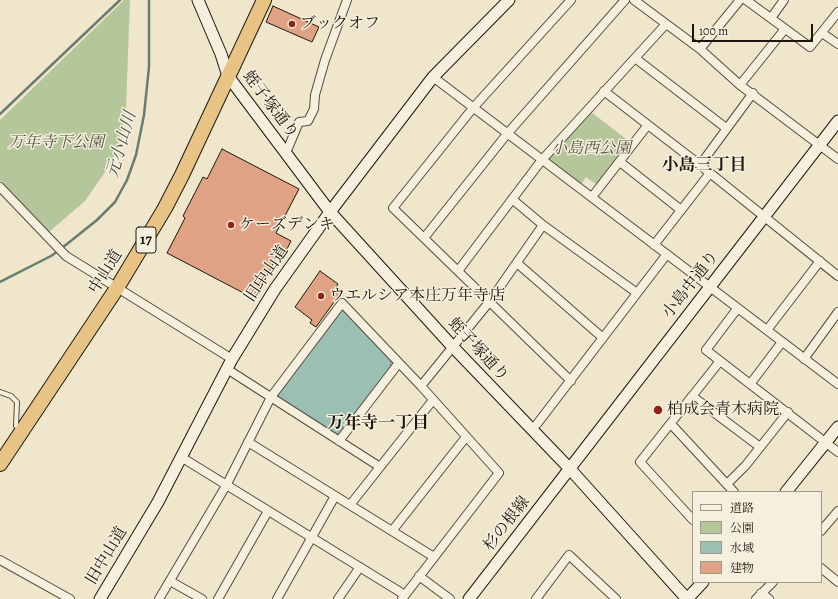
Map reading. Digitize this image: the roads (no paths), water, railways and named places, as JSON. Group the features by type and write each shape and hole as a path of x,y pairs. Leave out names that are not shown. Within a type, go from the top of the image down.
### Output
{"highway":[{"name":"中山道","path":"0,464 117,288 179,181 264,0"}],"street":[{"name":"蛭子塚通り","path":"198,0 221,54 228,76 330,212 452,346 570,469 687,599"},
{"path":"286,153 299,122 308,121 314,109 315,95 325,60 347,0"},
{"name":"旧中山道","path":"100,599 158,502 229,364 275,289 330,212 433,77 509,0"},
{"path":"571,0 472,108 393,208 571,381"},
{"path":"424,238 507,134 626,0"},
{"path":"634,0 838,159"},
{"path":"700,50 740,0"},
{"path":"746,0 771,18 784,30 810,47 838,12"},
{"path":"771,18 784,0"},
{"path":"458,271 542,161 666,24"},
{"path":"740,84 784,30"},
{"path":"822,33 838,44"},
{"path":"636,58 726,128"},
{"path":"433,77 542,161 667,254 737,309 838,384"},
{"path":"604,92 700,165 838,276"},
{"path":"700,165 753,93"},
{"name":"小島中通り","path":"570,469 838,121"},
{"path":"592,198 647,126"},
{"path":"620,162 681,210"},
{"path":"654,245 710,173"},
{"path":"0,188 64,254 229,364 271,397 380,467"},
{"path":"512,199 543,225 637,293"},
{"path":"421,386 490,301 543,225"},
{"path":"537,424 667,254"},
{"path":"767,330 820,261"},
{"path":"517,262 603,338"},
{"path":"160,599 226,484 271,397 342,303 398,364 421,386 499,473 403,597 360,567 226,484 181,457"},
{"path":"737,309 706,350 751,383 838,452"},
{"path":"804,359 838,312"},
{"path":"751,383 782,342"},
{"path":"692,519 640,462 720,361"},
{"path":"339,441 398,364"},
{"path":"692,396 760,447"},
{"path":"350,505 433,400"},
{"path":"727,484 760,447 788,412"},
{"path":"671,424 733,491"},
{"path":"787,491 838,427"},
{"path":"392,532 466,437"},
{"path":"248,442 434,557"},
{"name":"杉の根線","path":"469,599 570,469"},
{"path":"277,599 335,496"},
{"path":"218,599 268,510"},
{"path":"822,530 837,516"},
{"path":"540,598 569,555 616,599"},
{"path":"0,560 70,599"},
{"path":"338,599 360,567"},
{"path":"822,569 838,582"},
{"path":"419,576 450,599"},
{"path":"170,581 202,599"},
{"path":"687,599 702,583"},
{"path":"769,599 759,596 772,583"}],"lane":[{"path":"0,392 11,396 17,402 16,426 22,431"}],"water":[{"path":"344,310 391,361 391,369 340,435 278,399 278,395 340,311"}],"waterway":[{"path":"0,114 120,0"},
{"name":"元小山川","path":"62,248 97,220 115,202 127,180 136,155 144,115 149,67 149,0"},
{"name":"元小山川","path":"0,282 58,251"}],"place":[{"name":"ブックオフ","path":"292,24"},
{"name":"ケーズデンキ","path":"231,225"},
{"name":"ウエルシア本庄万年寺店","path":"321,296"},
{"name":"柏成会青木病院","path":"658,410"}],"district":[{"name":"小島三丁目","path":"704,166"},
{"name":"万年寺一丁目","path":"378,424"}],"park label":[{"name":"万年寺下公園","path":"56,143"},
{"name":"小島西公園","path":"591,149"}]}
